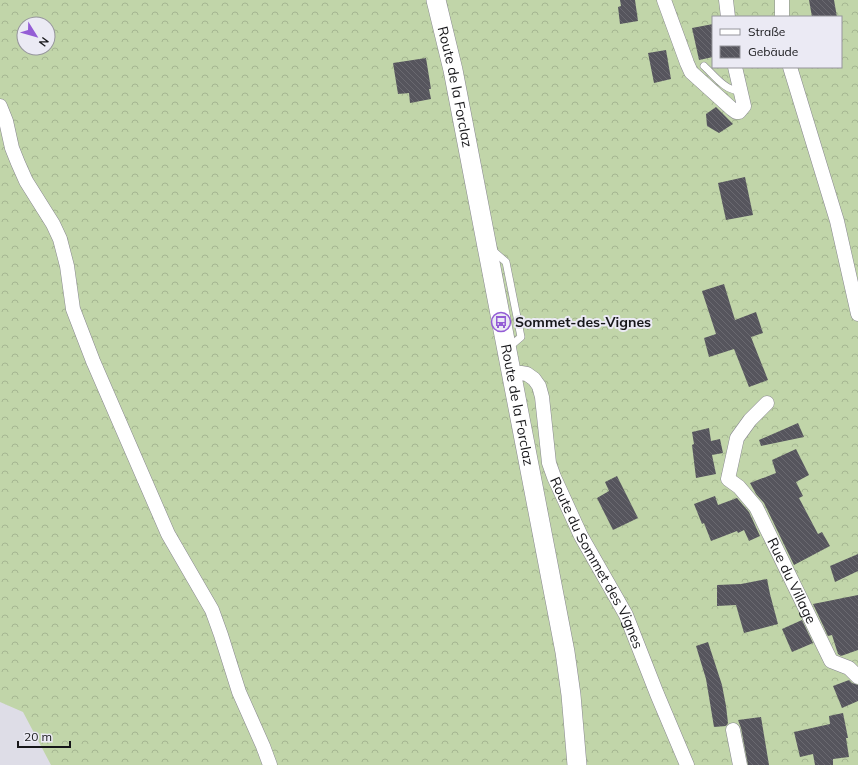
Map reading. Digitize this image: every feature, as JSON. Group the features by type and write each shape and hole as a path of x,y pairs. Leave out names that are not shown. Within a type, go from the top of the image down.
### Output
{"main road":[{"name":"Route de la Forclaz","path":"436,0 453,70 564,652 571,695 577,765"}],"street":[{"path":"664,0 687,63 692,72 732,109 739,112 744,106 739,90 735,68"},
{"path":"726,0 728,16"},
{"path":"782,0 782,16"},
{"path":"790,68 836,221 858,314"},
{"path":"0,106 6,121 12,148 18,163 26,180 53,224 60,239 67,266 73,309 93,361 168,534 212,610 239,692 270,765"},
{"name":"Route du Sommet des Vignes","path":"511,374 527,374 534,379 539,386 542,397 549,463 554,477 581,536 626,614 657,694 687,765"},
{"name":"Rue du Village","path":"767,403 750,420 737,438 728,479 739,487 756,507 831,661 849,668 858,677"},
{"path":"733,730 740,765"}],"lane":[{"path":"704,66 728,88 735,91 739,90"}],"green space":[{"path":"0,0 858,0 858,765 51,765 23,712 0,702"}],"building":[{"path":"620,0 635,0 638,21 620,24 618,7 621,6"},
{"path":"809,0 834,0 837,16 812,16"},
{"path":"712,24 712,57 699,60 692,28"},
{"path":"666,50 671,79 654,83 648,53"},
{"path":"426,58 431,89 429,89 431,99 410,103 409,93 398,94 393,63"},
{"path":"716,107 733,124 719,133 707,126 706,114"},
{"path":"745,177 753,215 726,220 718,183"},
{"path":"724,284 735,320 756,312 763,333 751,337 768,380 749,387 734,349 709,357 704,338 716,334 702,291"},
{"path":"798,423 804,437 761,446 759,440"},
{"path":"709,428 711,441 720,439 723,453 712,455 716,474 696,478 692,432"},
{"path":"796,449 809,475 796,482 803,496 799,498 818,534 822,532 830,546 794,565 764,503 756,494 750,483 776,473 772,460"},
{"path":"617,476 638,518 613,530 597,498 609,491 605,482"},
{"path":"715,496 718,505 737,498 749,512 760,536 749,541 744,530 738,533 737,531 711,541 694,504"},
{"path":"858,554 858,571 835,582 830,566"},
{"path":"767,579 778,624 744,633 736,605 717,606 717,585 741,584"},
{"path":"858,595 858,650 841,656 838,654 832,635 828,636 813,604"},
{"path":"802,620 813,643 792,652 782,629"},
{"path":"708,642 722,685 728,723 726,726 714,727 706,679 696,646"},
{"path":"849,680 858,685 858,701 842,708 833,686"},
{"path":"843,713 848,738 846,738 849,757 833,759 833,765 815,765 813,754 800,757 794,732 830,724 829,716"},
{"path":"761,717 769,765 748,765 738,720"}],"place":[{"name":"Sommet-des-Vignes","path":"501,322"}]}
